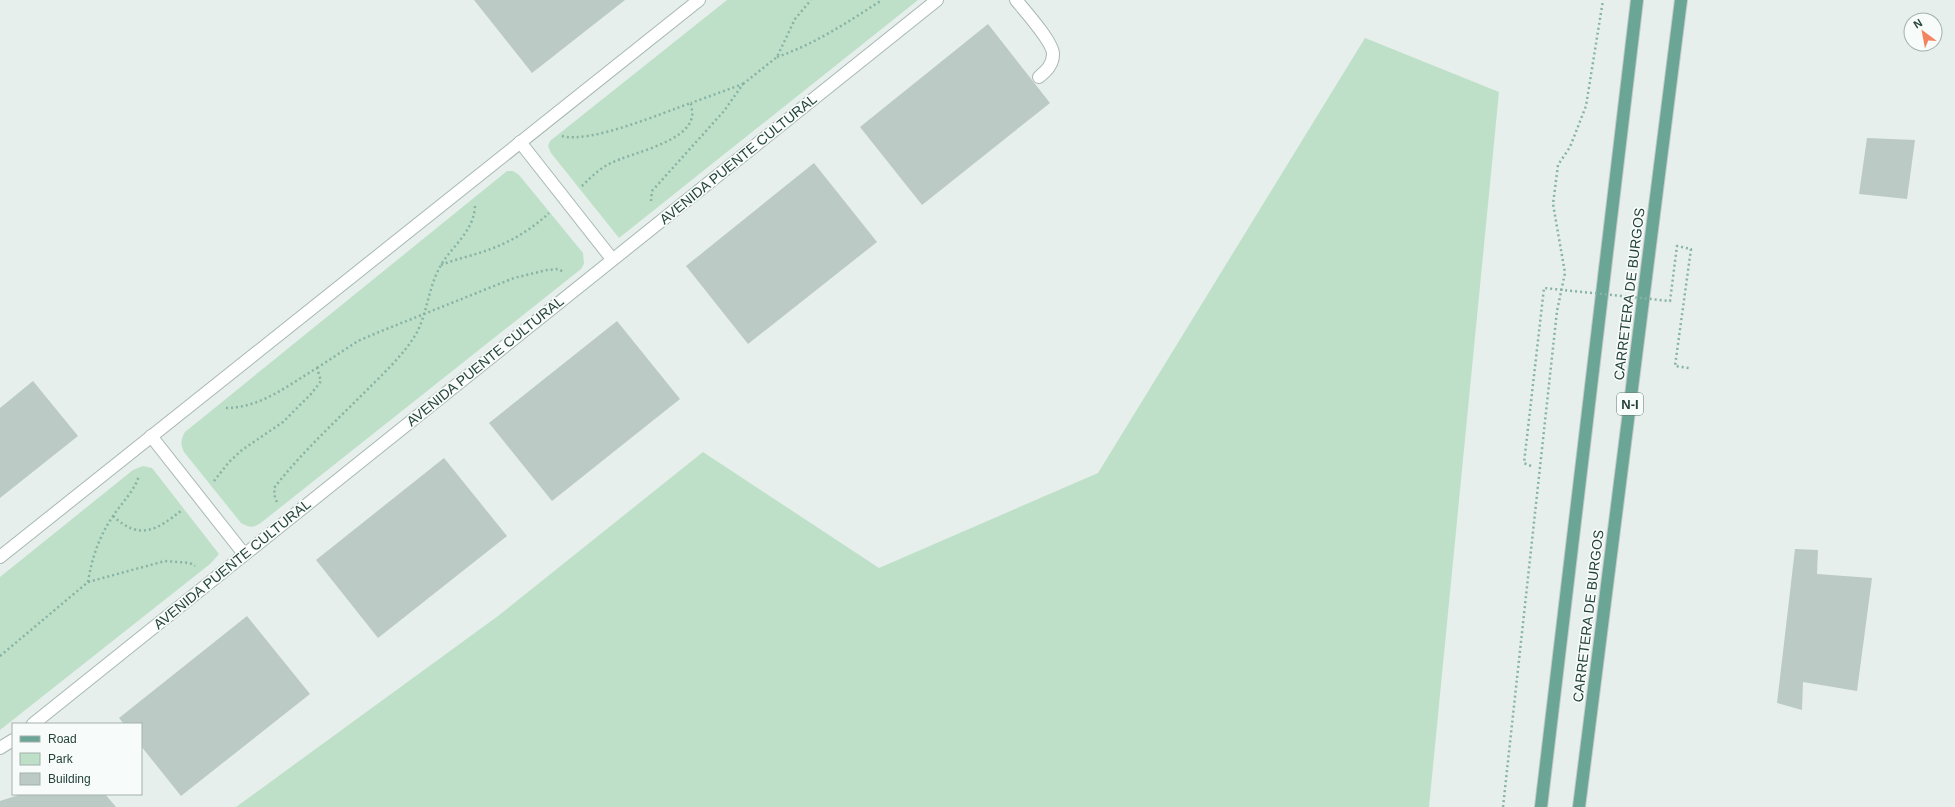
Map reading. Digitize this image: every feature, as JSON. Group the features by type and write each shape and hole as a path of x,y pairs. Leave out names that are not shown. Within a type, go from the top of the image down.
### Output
{"main road":[{"name":"CARRETERA DE BURGOS","path":"1541,807 1637,0"},
{"name":"CARRETERA DE BURGOS","path":"1579,807 1681,0"}],"street":[{"path":"0,557 466,184 699,0"},
{"name":"AVENIDA PUENTE CULTURAL","path":"34,723 612,259 938,0"},
{"path":"1016,0 1050,44 1054,53 1048,70 1039,77"},
{"path":"520,142 612,259"},
{"path":"151,436 244,554"},
{"path":"0,748 12,741"}],"path":[{"path":"777,57 795,19 811,0"},
{"path":"661,221 653,210 650,202 652,191 724,111 743,84 777,57 800,49 829,34 882,0"},
{"path":"1503,807 1557,311 1564,273 1553,204 1558,164 1570,147 1586,106 1603,0"},
{"path":"547,120 559,135 566,137 600,134 743,84"},
{"path":"441,265 462,257 486,251 527,231 534,227 580,189 594,174 610,163 662,144 678,134 688,125 692,116 691,103"},
{"path":"289,518 275,498 274,488 291,467 390,367 416,334 424,314 429,292 441,265 468,229 474,214 475,196 466,184"},
{"path":"1532,466 1524,463 1544,288 1670,302 1676,246 1691,249 1675,366 1689,368"},
{"path":"204,394 216,406 238,408 262,401 358,342 514,278 547,270 558,269 565,273 577,287"},
{"path":"113,516 130,528 143,532 152,530 175,515 220,476 229,462 242,450 283,422 311,394 320,381 317,368"},
{"path":"88,582 91,559 97,543 113,516 137,483 138,468 127,455"},
{"path":"0,656 88,582 150,564 175,560 190,563 202,570 211,580"}],"green space":[{"path":"727,0 918,0 619,238 551,153 548,146 550,141"},
{"path":"1365,38 1499,92 1429,807 236,807 498,616 703,452 879,568 1098,473"},
{"path":"507,171 513,171 519,175 583,253 584,264 581,269 262,522 252,527 241,523 184,452 182,442 185,432"},
{"path":"143,466 152,468 219,554 210,564 0,730 0,577 133,470"}],"building":[{"path":"474,0 625,0 532,73"},
{"path":"988,24 1050,103 922,205 860,127"},
{"path":"1867,138 1915,140 1907,199 1859,194"},
{"path":"814,163 877,242 748,344 686,266"},
{"path":"617,321 680,399 552,501 489,423"},
{"path":"33,381 78,436 0,498 0,408"},
{"path":"444,458 507,536 378,638 316,560"},
{"path":"1795,549 1818,550 1817,574 1872,578 1857,691 1803,682 1802,710 1777,703"},
{"path":"247,616 310,694 181,796 142,747 142,723 123,723 119,718"},
{"path":"19,795 106,795 116,807 0,807 0,801"}]}
